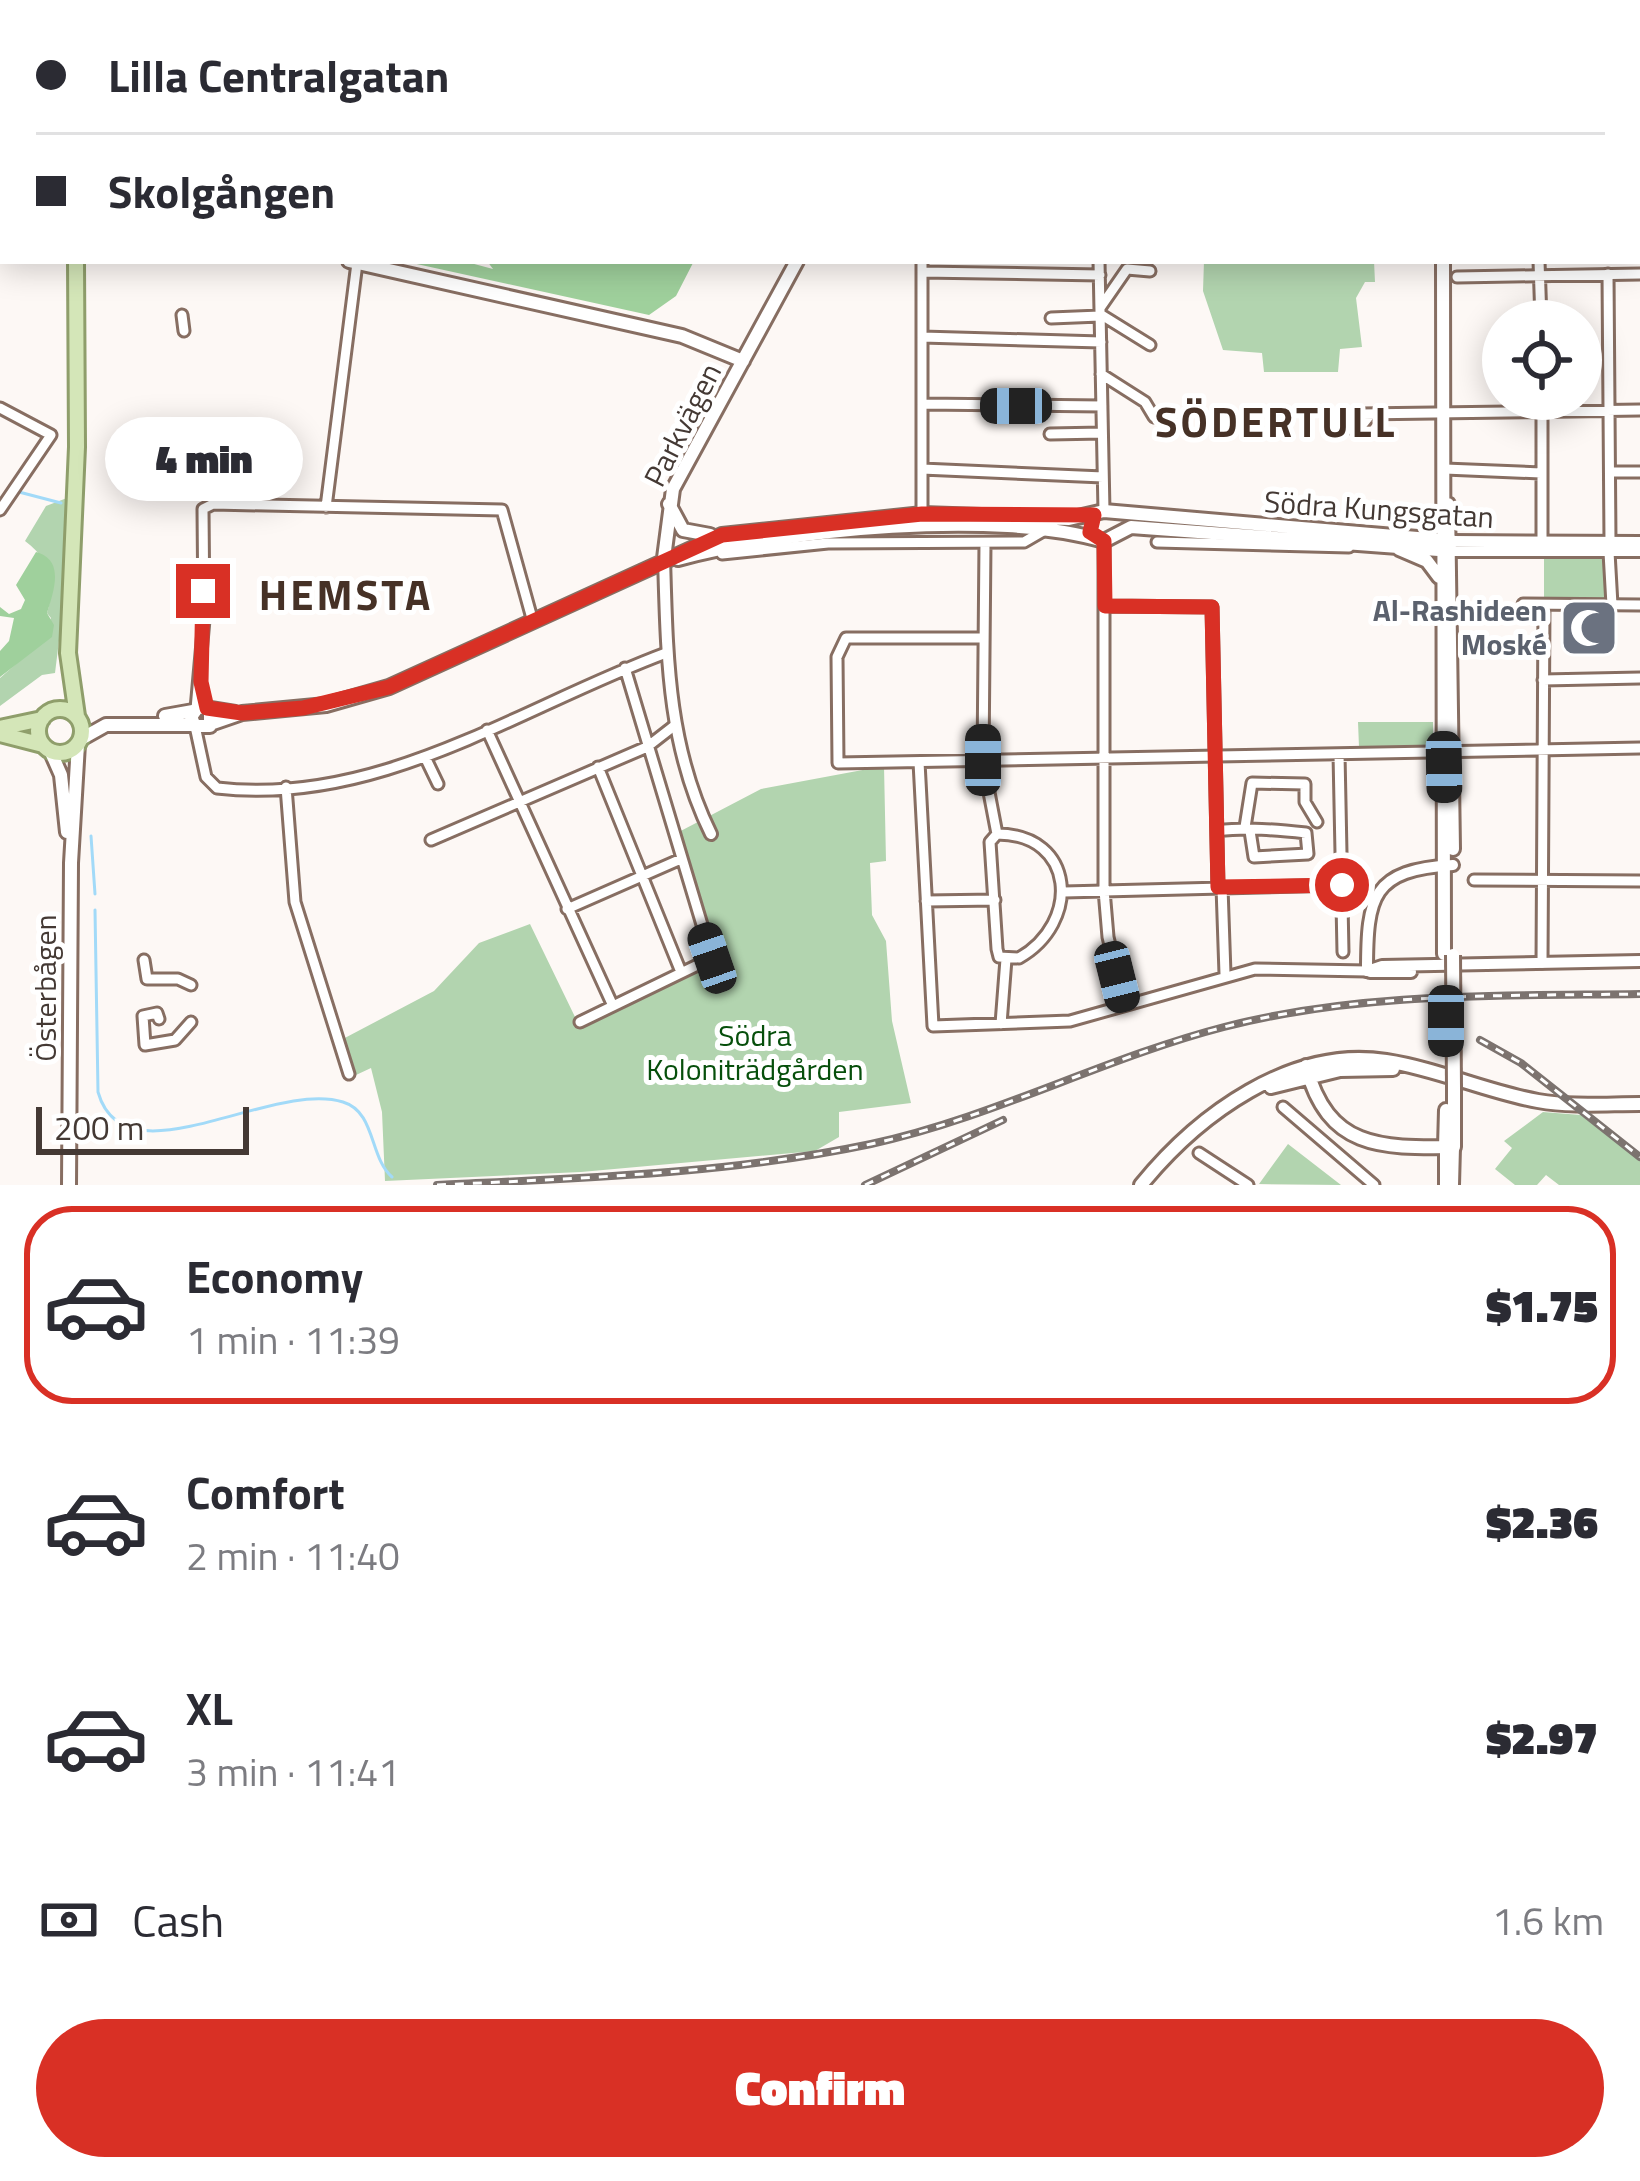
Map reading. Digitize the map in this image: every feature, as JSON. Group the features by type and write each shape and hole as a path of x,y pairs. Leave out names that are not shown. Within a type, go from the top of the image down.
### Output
{"main road":[{"path":"76,264 68,652 79,742"},
{"path":"362,264 682,336 743,361"},
{"name":"Parkvägen","path":"664,558 668,503 795,264"},
{"path":"1307,1071 1323,1109 1354,1136 1384,1146 1449,1147 1444,264"},
{"path":"668,503 683,530 718,536"},
{"path":"1098,538 1118,531 1104,514"},
{"path":"1098,538 1104,514"},
{"name":"Södra Kungsgatan","path":"664,558 718,536 1104,514 1447,545"},
{"name":"Södra Kungsgatan","path":"664,558 756,540 922,521 1047,529 1098,538"},
{"name":"Södra Kungsgatan","path":"1118,531 1131,527 1447,545"},
{"path":"1374,543 1426,561 1442,590"},
{"path":"1447,545 1442,590 1448,751"},
{"path":"0,731 65,752 106,725 326,705 389,687 664,558"},
{"path":"47,748 38,728 68,652"},
{"path":"0,731 64,709 78,717 202,717"},
{"name":"Österbågen","path":"69,1185 71,862 79,742"},
{"name":"Österbågen","path":"47,748 61,775 71,862"},
{"path":"1141,1185 1194,1129 1258,1089 1307,1071 1372,1060 1539,1101 1640,1104"}],"street":[{"path":"326,507 353,264"},
{"path":"1100,264 1104,514"},
{"path":"1540,264 1541,300"},
{"path":"922,521 922,267 1100,274"},
{"path":"1100,313 1126,269 1150,271"},
{"path":"1608,274 1612,604"},
{"path":"1457,277 1640,274"},
{"path":"1052,318 1100,313 1150,345"},
{"path":"182,315 184,331"},
{"path":"922,337 1101,342"},
{"path":"1101,374 1145,402 1154,417"},
{"path":"922,404 1102,406"},
{"path":"0,408 46,428 51,436 0,510"},
{"path":"1602,409 1640,410"},
{"path":"1371,414 1482,410"},
{"path":"1542,543 1543,420"},
{"path":"1050,434 1102,434"},
{"path":"922,469 1103,478"},
{"path":"1445,469 1541,472"},
{"path":"1611,472 1640,472"},
{"path":"533,622 502,511 214,504 203,509 201,682 209,783 226,789 360,779 425,757 666,653"},
{"name":"Södra Kungsgatan","path":"705,552 828,543 1024,542 1047,529"},
{"path":"1098,538 1105,606 1104,890 1108,937 1124,1004"},
{"name":"Södra Kungsgatan","path":"1156,542 1339,549 1374,543"},
{"path":"985,543 983,760 997,834"},
{"name":"Södra Kungsgatan","path":"1447,545 1610,547"},
{"name":"Södra Kungsgatan","path":"1447,545 1640,547"},
{"name":"Parkvägen","path":"664,558 666,653 674,726 711,834"},
{"path":"1522,604 1640,605"},
{"path":"1105,606 1212,607 1225,974"},
{"path":"1542,963 1544,606"},
{"path":"982,638 846,638 837,657 838,764 1640,748"},
{"path":"580,1022 712,958 626,668"},
{"path":"1543,680 1640,678"},
{"path":"431,840 647,747 674,726"},
{"path":"487,730 613,1006"},
{"path":"1340,754 1343,952"},
{"path":"425,757 438,784"},
{"path":"920,762 933,1026 1070,1021 1225,974 1640,961"},
{"path":"598,767 680,972"},
{"path":"1317,822 1305,802 1305,784 1252,783 1248,829 1251,853 1258,857 1304,857 1306,833 1317,822 1341,822"},
{"path":"286,787 295,902 349,1074"},
{"path":"1218,830 1306,833"},
{"path":"997,834 1025,839 1044,850 1064,892 1054,928 1042,943 1019,958 1006,959"},
{"path":"997,834 990,842 997,949 1006,959 1001,1024"},
{"path":"567,910 681,859"},
{"path":"1367,971 1367,921 1382,886 1409,868 1449,865"},
{"path":"1474,880 1640,880"},
{"path":"1064,892 1342,885"},
{"path":"926,902 995,900"},
{"path":"144,959 147,980 178,979 191,985"},
{"path":"159,1019 157,1013 143,1016 146,1045 175,1040 191,1022"},
{"path":"1283,1107 1374,1185"},
{"path":"1449,1147 1449,1185"},
{"path":"1199,1153 1248,1185"}],"green space":[{"path":"417,264 474,264 493,269 489,264 692,264 676,296 649,315"},
{"path":"1204,264 1374,264 1375,282 1365,282 1356,298 1362,347 1340,349 1338,372 1264,372 1262,353 1223,350 1203,291"},
{"path":"67,498 66,584 55,673 42,675 0,706 0,678 39,644 51,618 47,613 48,571 25,541 46,506"},
{"path":"36,552 54,569 47,613 54,625 52,637 0,677 0,651 9,641 14,618 0,616 0,607 9,614 21,609 25,600 16,585"},
{"path":"1609,555 1611,602 1544,604 1544,556"},
{"path":"1358,722 1433,722 1433,747 1359,747"},
{"name":"Södra Koloniträdgården","path":"884,766 886,861 870,863 872,915 886,941 892,1021 911,1103 839,1112 839,1137 815,1151 581,1172 385,1181 382,1112 371,1068 356,1075 341,1040 434,991 479,943 530,924 576,1019 712,960 673,835 761,789"},
{"path":"1543,1112 1581,1115 1640,1161 1640,1185 1559,1185 1546,1175 1537,1185 1515,1185 1495,1169 1512,1148 1504,1141"},
{"path":"1288,1144 1341,1185 1259,1184"}],"waterway":[{"path":"19,492 61,503"},
{"path":"91,836 95,894"},
{"path":"95,910 98,1092 113,1118 137,1130 168,1130 278,1104 313,1099 343,1102 361,1115 392,1177"}],"railway":[{"path":"437,1185 709,1168 871,1144 960,1119 1179,1040 1327,1007 1431,998 1640,994"},
{"path":"1480,1040 1521,1063 1640,1157"},
{"path":"865,1185 1003,1120"}],"place":[{"name":"Al-Rashideen Moské","path":"1589,628"}],"district":[{"name":"SÖDERTULL","path":"1276,422"},
{"name":"HEMSTA","path":"346,595"}],"route":[{"path":"203,591 201,682 207,708 242,713 303,708 346,700 420,676 722,535 922,514 1069,519 1094,515 1090,532 1104,541 1107,553 1105,606 1212,607 1218,887 1342,885"}]}
